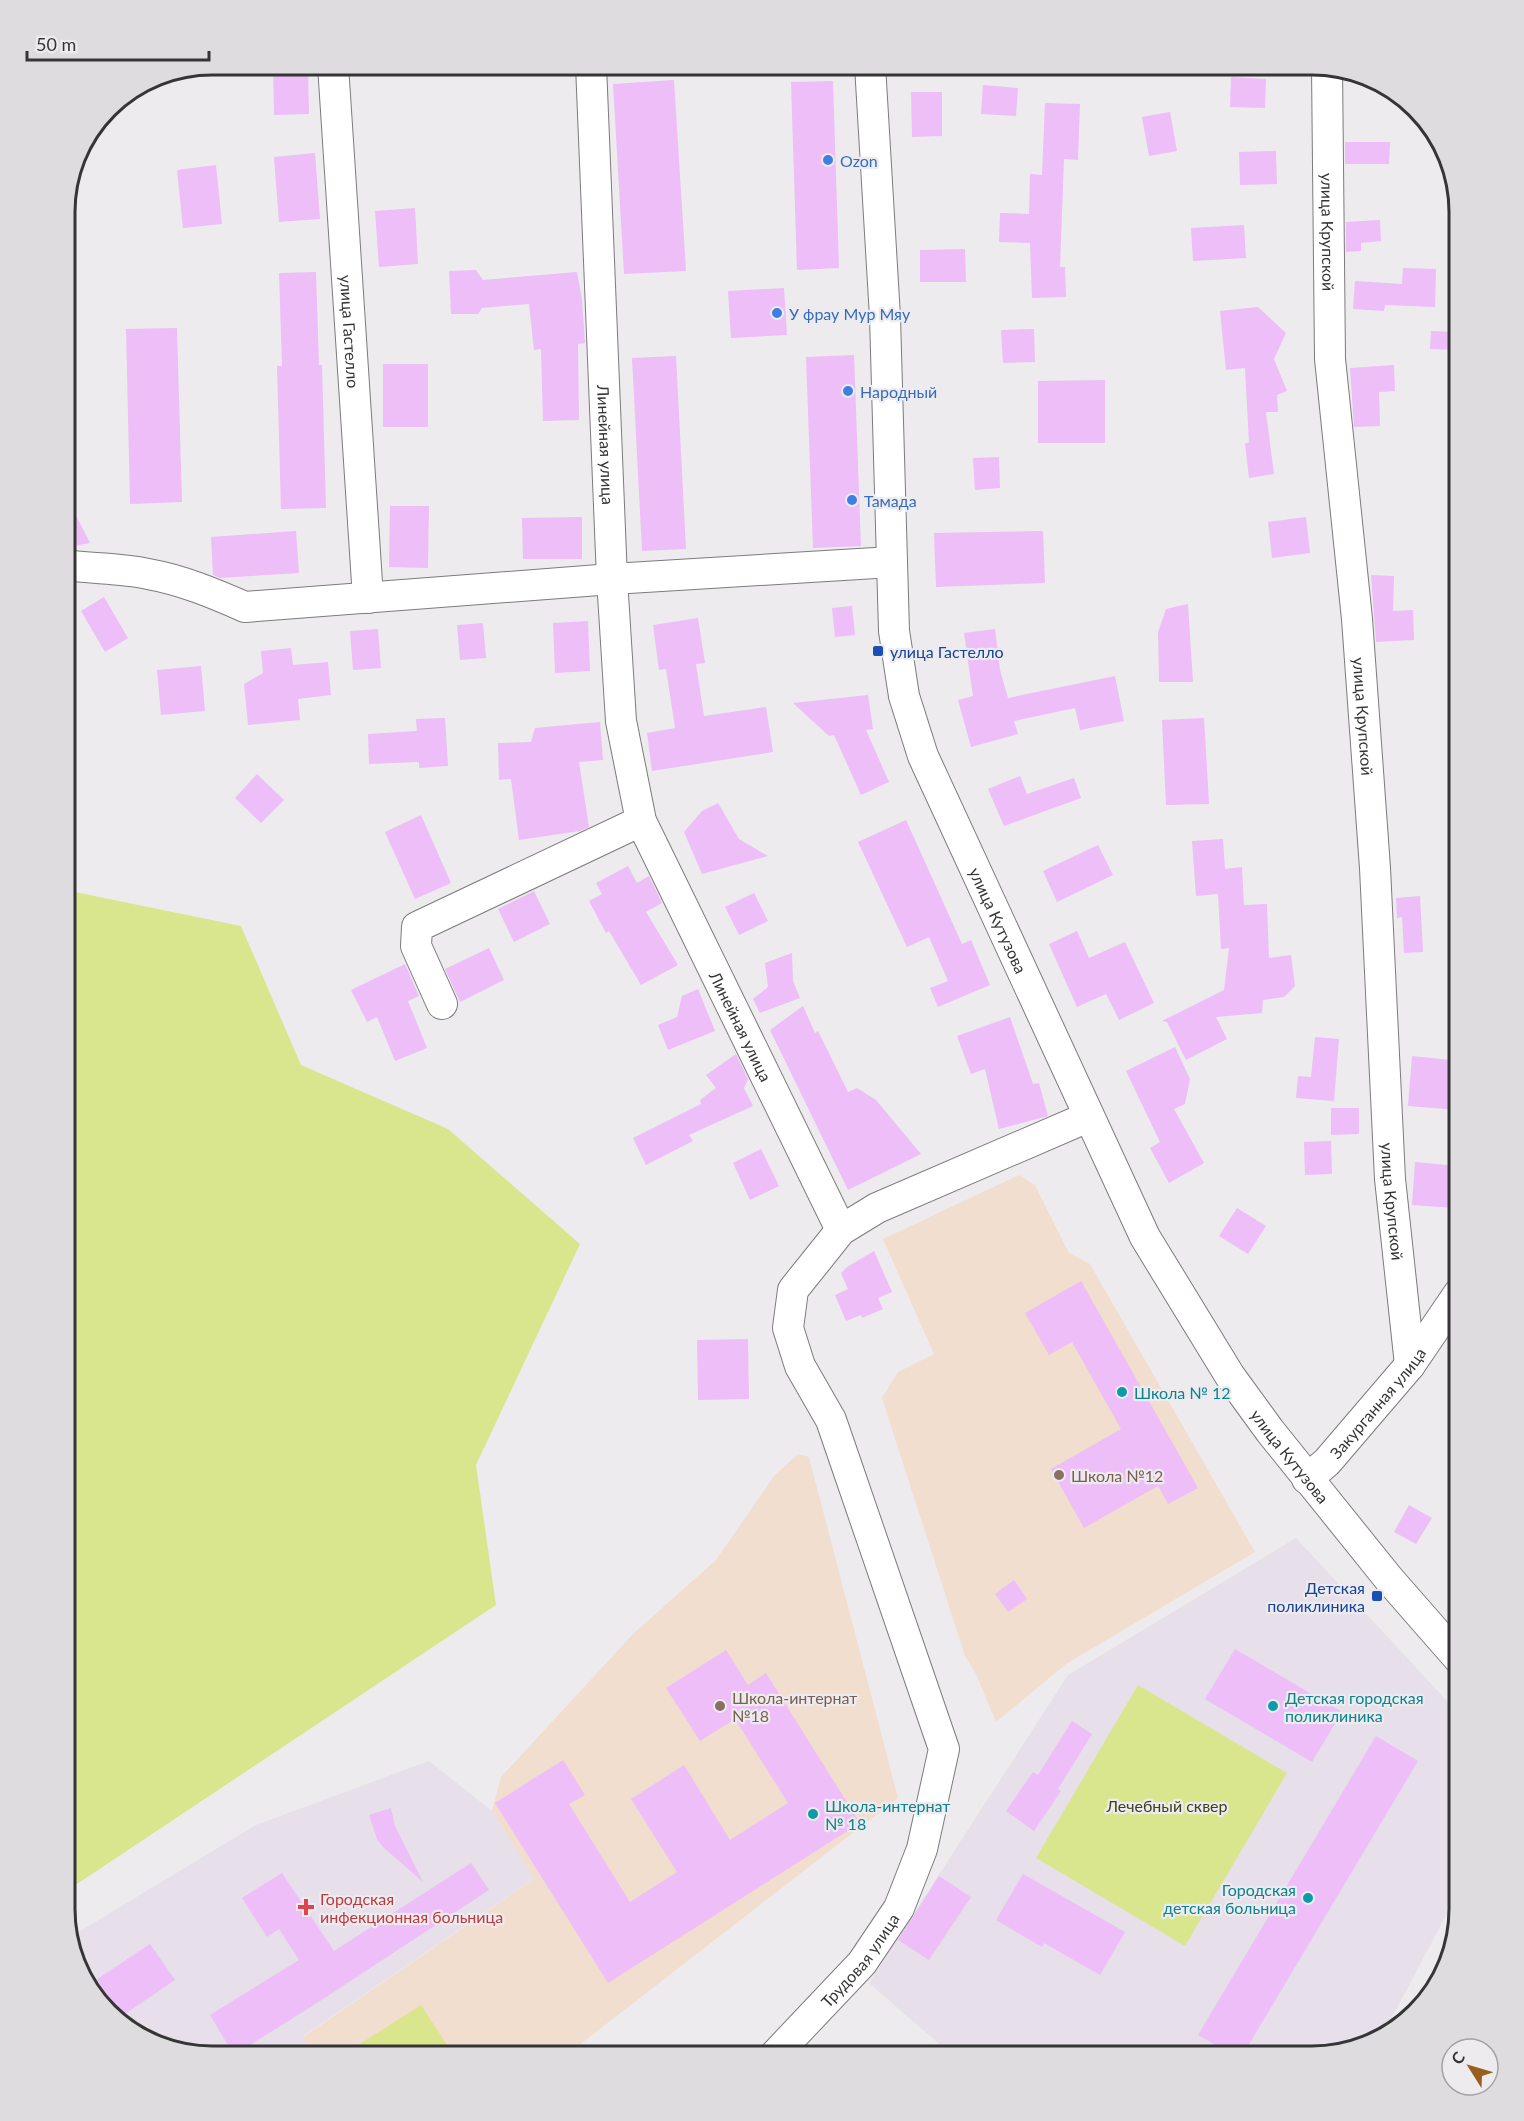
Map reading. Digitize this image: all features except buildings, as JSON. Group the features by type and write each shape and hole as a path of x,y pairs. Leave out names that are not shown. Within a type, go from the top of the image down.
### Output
{"street":[{"name":"улица Гастелло","path":"334,75 368,598"},
{"name":"Линейная улица","path":"591,75 612,579 621,721 641,821 841,1230"},
{"name":"улица Кутузова","path":"871,75 885,317 894,631 904,696 922,756 1145,1237 1230,1376 1307,1479 1389,1579 1449,1647"},
{"name":"улица Крупской","path":"1327,76 1330,359 1357,619 1375,868 1390,1179 1410,1365"},
{"path":"75,566 146,573 196,585 245,607 612,579 892,562"},
{"path":"442,1004 416,946 417,927 641,821"},
{"name":"Трудовая улица","path":"783,2046 862,1963 899,1908 922,1849 944,1749 831,1420 800,1366 788,1328 793,1290 841,1230 877,1208 1088,1117"},
{"name":"Закурганная улица","path":"1307,1479 1327,1462 1410,1365 1449,1309"}],"shaded area":[{"name":"Школа №12","path":"1019,1175 1035,1185 1069,1253 1090,1264 1255,1552 1066,1664 996,1722 976,1674 965,1656 882,1398 898,1372 934,1354 883,1239"},
{"name":"Школа-интернат №18","path":"798,1454 809,1457 898,1798 578,2046 309,2046 303,2037 534,1879 492,1811 501,1777 633,1634 716,1560 774,1476"},
{"path":"1296,1538 1449,1703 1449,1910 1390,2021 1364,2036 1330,2045 1312,2046 941,2046 869,1983 1068,1675"},
{"name":"Городская инфекционная больница","path":"429,1761 492,1811 535,1878 303,2036 309,2046 203,2046 168,2039 144,2028 115,2006 103,1992 85,1961 77,1933 256,1825"}],"green space":[{"path":"75,892 241,926 301,1065 448,1129 580,1244 476,1465 496,1605 75,1885"},
{"name":"Лечебный сквер","path":"1138,1685 1287,1773 1185,1946 1036,1858"},
{"path":"421,2005 448,2046 357,2046"}],"place":[{"name":"Ozon","path":"828,160"},
{"name":"У фрау Мур Мяу","path":"777,313"},
{"name":"Народный","path":"848,391"},
{"name":"Тамада","path":"852,500"},
{"name":"улица Гастелло","path":"878,651"},
{"name":"Школа № 12","path":"1122,1392"},
{"name":"Школа №12","path":"1059,1475"},
{"name":"Детская поликлиника","path":"1377,1596"},
{"name":"Школа-интернат №18","path":"720,1706"},
{"name":"Детская городская поликлиника","path":"1273,1706"},
{"name":"Школа-интернат № 18","path":"813,1814"},
{"name":"Городская детская больница","path":"1308,1898"},
{"name":"Городская инфекционная больница","path":"306,1907"}]}
